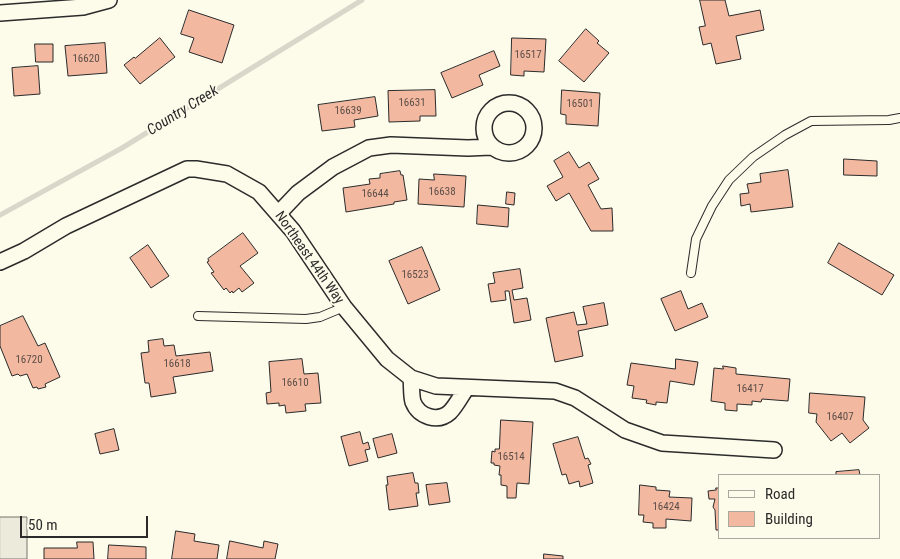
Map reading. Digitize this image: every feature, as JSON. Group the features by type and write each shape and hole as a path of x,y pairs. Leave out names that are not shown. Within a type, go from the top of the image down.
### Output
{"street":[{"path":"0,13 83,7 109,0"},
{"path":"279,213 298,193 333,167 369,148 391,145 491,147"},
{"name":"Northeast 44th Way","path":"0,262 24,251 66,226 187,169 227,174 260,192 279,213 344,307 387,359 411,378 436,386 466,389 555,391 575,398 625,430 662,443 774,450"},
{"path":"411,378 414,404 418,410 429,417 442,417 448,414 466,389"}],"lane":[{"path":"691,273 696,240 712,206 729,180 753,157 784,135 810,121 889,120 900,118"},
{"path":"198,316 306,319 320,318 344,307"}],"shaded area":[{"path":"0,517 27,517 27,559 0,559"}],"building":[{"path":"700,0 725,0 729,16 760,10 764,30 736,36 741,59 716,64 711,43 703,45 699,27 705,26"},
{"path":"189,10 234,25 222,63 189,52 194,38 181,34"},
{"path":"586,29 599,41 597,43 609,53 584,82 559,61"},
{"path":"160,38 175,57 140,84 124,65"},
{"path":"512,38 546,39 544,72 524,71 524,76 511,75"},
{"path":"105,43 107,73 68,76 65,46"},
{"path":"35,44 53,44 53,62 36,62"},
{"path":"494,51 500,66 479,75 483,85 452,98 441,73"},
{"path":"38,66 40,94 14,96 12,68"},
{"path":"435,90 436,116 420,116 420,121 389,122 388,91"},
{"path":"562,90 600,93 598,126 566,124 566,115 561,114"},
{"path":"375,97 378,116 354,120 355,127 322,131 318,105"},
{"path":"569,152 579,168 589,162 599,179 588,185 601,209 612,208 613,231 591,231 569,193 556,201 547,186 563,177 554,161"},
{"path":"844,159 877,161 877,176 844,175"},
{"path":"788,170 793,207 751,212 750,204 741,206 740,194 749,193 747,184 761,182 760,174"},
{"path":"400,171 401,175 403,175 407,200 346,212 343,188 370,184 369,179 380,178 380,174"},
{"path":"434,174 466,176 464,207 418,204 419,179 434,180"},
{"path":"507,192 515,193 514,205 506,204"},
{"path":"478,205 509,208 508,227 477,224"},
{"path":"243,233 258,253 240,266 254,283 242,292 239,288 230,293 226,288 224,290 211,273 214,272 207,262 209,261 208,259"},
{"path":"839,243 894,275 882,295 828,263"},
{"path":"148,245 169,276 151,288 130,258"},
{"path":"422,247 440,290 408,304 389,261"},
{"path":"520,269 523,288 512,290 514,300 527,298 531,320 514,323 509,291 505,291 506,300 491,302 488,284 495,283 493,273"},
{"path":"681,291 688,309 702,303 708,317 675,331 661,299"},
{"path":"604,303 608,325 578,331 583,356 555,362 546,318 574,312 577,325 587,324 583,307"},
{"path":"23,316 38,346 45,343 60,377 45,384 46,387 33,388 27,374 12,376 0,346 0,326"},
{"path":"163,339 164,346 174,345 176,356 210,352 213,371 173,377 176,393 151,397 149,383 145,383 141,353 149,352 148,341"},
{"path":"302,359 304,374 318,373 321,403 305,404 306,411 286,413 285,405 279,406 279,403 267,404 266,393 271,392 269,362"},
{"path":"676,359 698,362 694,385 670,381 667,403 656,402 656,405 646,403 647,400 632,398 634,386 627,385 631,363 675,369"},
{"path":"723,366 736,368 736,374 790,379 788,401 762,399 761,402 752,401 752,405 737,404 737,411 725,410 725,403 711,401 714,368 723,369"},
{"path":"810,393 865,397 863,420 869,428 850,443 842,433 831,441 816,422 817,414 809,413"},
{"path":"501,420 533,422 529,484 517,483 516,498 507,498 507,486 501,485 500,466 491,463 492,451 495,452 495,449 499,449"},
{"path":"114,429 119,450 100,454 95,434"},
{"path":"360,432 363,444 368,442 370,449 365,450 368,461 349,466 341,437"},
{"path":"392,434 397,453 378,458 373,439"},
{"path":"578,437 585,459 588,458 591,464 588,465 593,483 580,487 579,481 569,484 566,474 562,475 553,444"},
{"path":"859,470 860,474 836,474 836,472"},
{"path":"413,473 415,483 418,483 419,493 416,493 418,506 389,510 387,477"},
{"path":"447,483 450,502 429,505 426,485"},
{"path":"640,485 656,487 656,490 670,491 669,497 692,498 691,521 666,519 666,528 653,528 653,523 643,522 644,515 639,515"},
{"path":"718,488 718,530 716,530 715,510 713,507 715,499 709,499 708,491"},
{"path":"176,531 195,534 194,541 219,545 217,559 172,559"},
{"path":"230,541 263,548 264,541 278,544 275,559 227,559"},
{"path":"77,542 93,542 94,559 44,559 44,548 77,548"},
{"path":"109,545 146,547 146,559 108,559"},
{"path":"544,554 563,556 563,559 544,559"}],"waterway":[{"name":"Country Creek","path":"0,215 122,148 362,0"}]}
